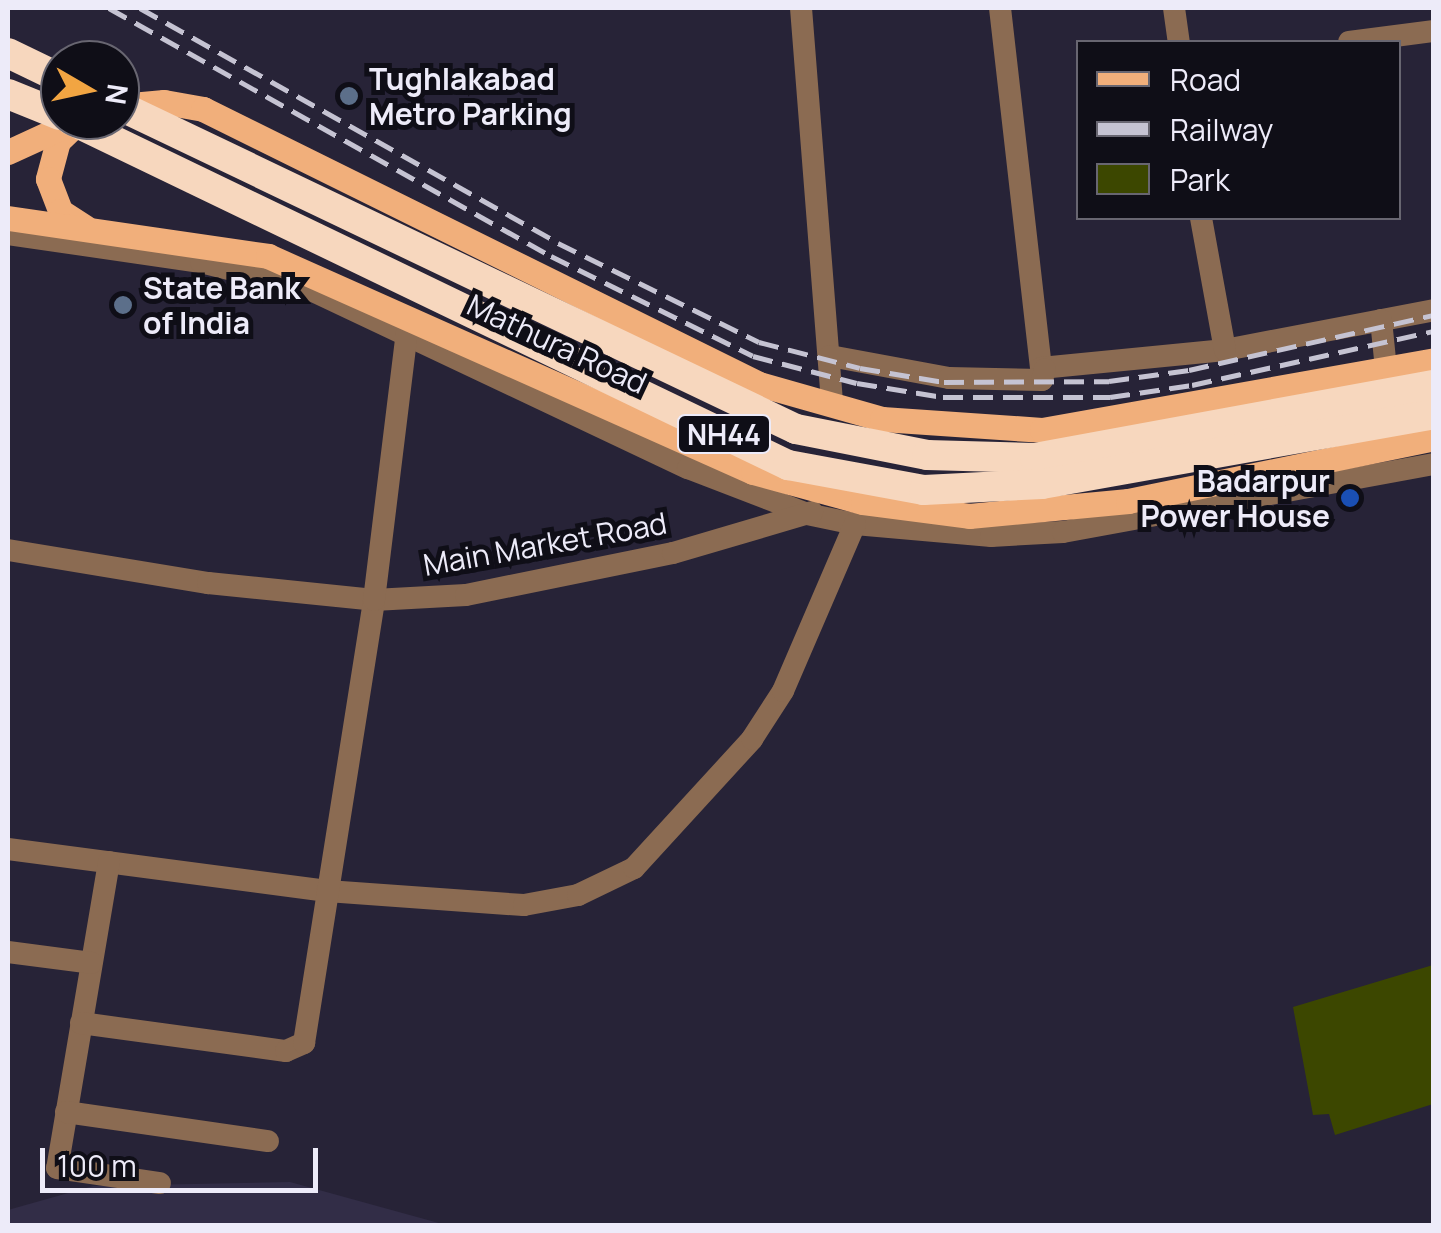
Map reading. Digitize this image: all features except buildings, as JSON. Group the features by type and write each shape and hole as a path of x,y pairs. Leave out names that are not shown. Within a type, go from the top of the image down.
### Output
{"highway":[{"path":"8,53 40,68"},
{"path":"10,94 40,107"},
{"name":"Mathura Road","path":"140,116 796,429 927,454 1034,458 1434,385"},
{"name":"Mathura Road","path":"117,140 788,465 924,490 1042,484 1434,414"}],"main road":[{"name":"Mathura Road","path":"140,104 164,102 202,110 759,384 882,419 1042,430 1434,360"},
{"path":"8,152 40,137"},
{"path":"59,140 48,179 60,212 94,231"},
{"path":"268,256 307,162"},
{"name":"Mathura Road","path":"8,218 268,256 753,472 848,499 970,516 1128,501 1390,459 1434,438"},
{"path":"1386,368 1390,459"}],"street":[{"path":"801,8 832,405"},
{"path":"830,356 949,378 1042,380 1045,370 1036,356 1000,8"},
{"path":"1174,8 1178,40"},
{"path":"1364,40 1434,31"},
{"path":"1202,220 1225,350"},
{"path":"8,234 260,276 406,332 671,460 807,514 854,524 991,536 1063,532 1390,459 1434,464"},
{"path":"1045,370 1225,350 1434,310"},
{"path":"1381,320 1386,368"},
{"path":"81,1023 296,1049 308,1032 374,600 406,332"},
{"name":"Main Market Road","path":"8,550 208,583 374,600 466,596 673,553 848,499"},
{"path":"8,849 327,891 551,903 634,868 767,718 854,524"},
{"path":"108,862 66,1112 60,1171 160,1183"},
{"path":"8,952 91,963"},
{"path":"66,1112 268,1141"}],"shaded area":[{"path":"290,1182 446,1225 8,1226 8,1210 93,1186"}],"green space":[{"path":"1433,965 1433,1104 1335,1135 1329,1114 1313,1115 1293,1007"}],"railway":[{"path":"109,8 551,256 753,356 857,383 943,397 1110,397 1192,385 1434,331"},
{"path":"140,8 558,243 759,342 860,368 944,382 1109,381 1189,370 1434,315"}],"place":[{"name":"Tughlakabad Metro Parking","path":"349,96"},
{"name":"State Bank of India","path":"123,305"},
{"name":"Badarpur Power House","path":"1350,498"}]}
